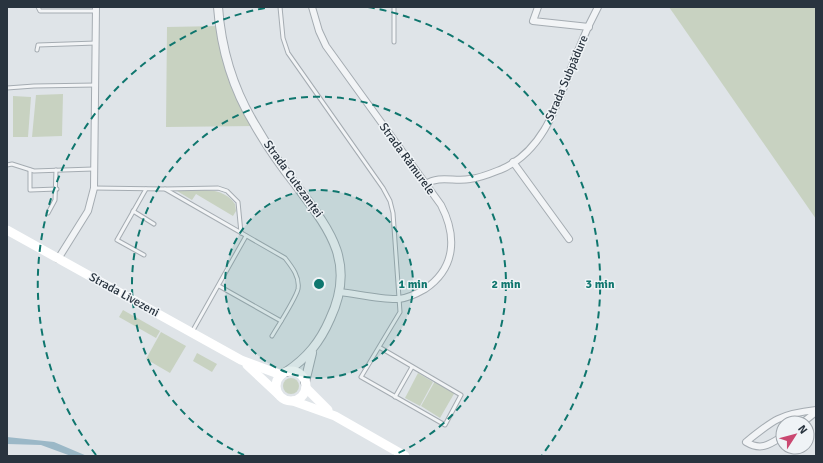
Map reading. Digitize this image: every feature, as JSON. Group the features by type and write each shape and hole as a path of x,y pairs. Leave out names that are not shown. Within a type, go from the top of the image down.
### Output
{"main road":[{"name":"Strada Livezeni","path":"7,230 241,360 284,374"},
{"name":"Strada Livezeni","path":"241,360 278,394"},
{"path":"335,416 318,401 298,373 284,374 276,383 278,394 287,401 293,401 335,416 405,456"},
{"path":"293,401 302,397 306,385"}],"street":[{"name":"Strada Cutezanței","path":"218,7 219,26 230,70 246,110 280,164 325,224 335,242 341,274 340,292 327,325 312,350 300,363 284,374"},
{"name":"Strada Rămurele","path":"312,7 319,31 337,64 441,205 448,219 452,236 449,257 443,272 433,283 419,292 399,299 340,292"},
{"path":"538,7 533,21 589,27"},
{"name":"Strada Subpădure","path":"426,184 435,179 469,180 481,177 513,162 531,147 550,120 598,7"},
{"path":"58,259 88,210 94,188 96,150 96,9"},
{"path":"513,162 569,239"},
{"name":"Strada Cutezanței","path":"306,385 307,367 312,350"},
{"path":"784,415 816,411"},
{"path":"775,420 764,427 746,442 756,447 764,447 775,441"}],"lane":[{"path":"38,7 40,11 96,9"},
{"path":"280,7 282,38 288,53 383,188 390,201 393,214 400,312 379,347 361,377 445,425 461,395 379,347"},
{"path":"394,7 394,42"},
{"path":"37,50 38,45 96,43"},
{"path":"7,88 34,86 96,86"},
{"path":"7,165 12,164 30,170 95,169"},
{"path":"30,170 30,190 57,189"},
{"path":"48,213 55,200 57,189 56,170"},
{"path":"94,188 218,188 227,191 238,202 240,233"},
{"path":"144,254 117,240 146,189"},
{"path":"165,189 285,258 293,268 297,278 298,290 272,336"},
{"path":"133,211 154,224"},
{"path":"192,333 246,236"},
{"path":"219,286 281,321"},
{"path":"395,397 412,367"}],"green space":[{"path":"669,7 816,7 816,219"},
{"path":"219,26 222,40 255,126 166,127 167,27"},
{"path":"63,94 62,136 32,137 36,95"},
{"path":"13,96 31,97 28,137 13,137"},
{"path":"209,190 223,194 230,198 235,204 236,211 233,216 196,194 192,200 177,191"},
{"path":"123,310 160,331 156,338 119,317"},
{"path":"161,332 186,346 170,373 146,359"},
{"path":"197,353 217,364 212,372 193,361"},
{"path":"418,373 433,382 420,406 405,398"},
{"path":"288,378 294,378 299,383 297,392 294,394 288,394 283,389 283,383"},
{"path":"435,381 455,392 440,418 421,406"}],"water":[{"path":"7,437 54,442 87,456 71,456 41,445 7,444"}]}
